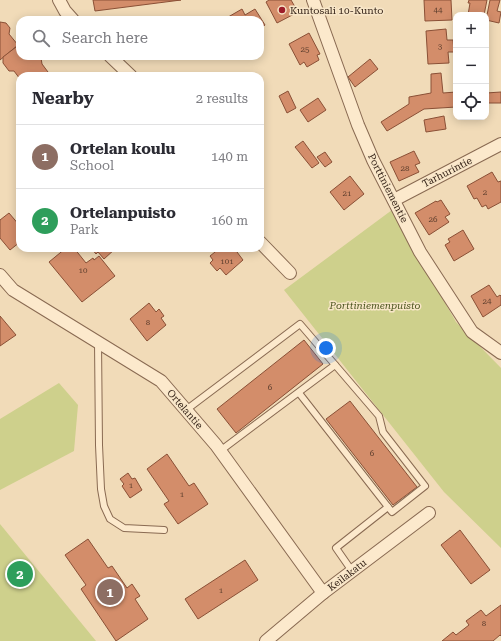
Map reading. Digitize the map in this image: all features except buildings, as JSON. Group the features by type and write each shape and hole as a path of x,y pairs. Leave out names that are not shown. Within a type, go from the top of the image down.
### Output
{"street":[{"path":"59,0 69,16"},
{"name":"Porttiniementie","path":"313,0 358,125 373,160 420,252 472,332 501,353"},
{"path":"114,60 127,72"},
{"name":"Tarhurintie","path":"394,200 501,144"},
{"path":"264,246 290,274"},
{"name":"Ortelantie","path":"0,275 13,290 161,381 220,451 324,593"},
{"name":"Keilakatu","path":"266,641 352,571 429,513"}],"lane":[{"path":"186,410 300,324 379,416 383,432 426,486 392,512 299,393"},
{"path":"98,342 99,445 101,489 104,506 110,519 124,528 164,530"},
{"path":"220,451 335,365"},
{"path":"352,571 336,548 388,506"}],"green space":[{"name":"Porttiniemenpuisto","path":"392,210 456,322 501,368 501,548 444,492 284,290"},
{"path":"59,383 78,405 74,451 0,490 0,419"},
{"path":"0,524 96,641 0,641"}],"place":[{"name":"Kuntosali 10-Kunto","path":"282,10"},
{"name":"Ortelanpuisto","path":"20,574"},
{"name":"Ortelan koulu","path":"110,592"}]}
